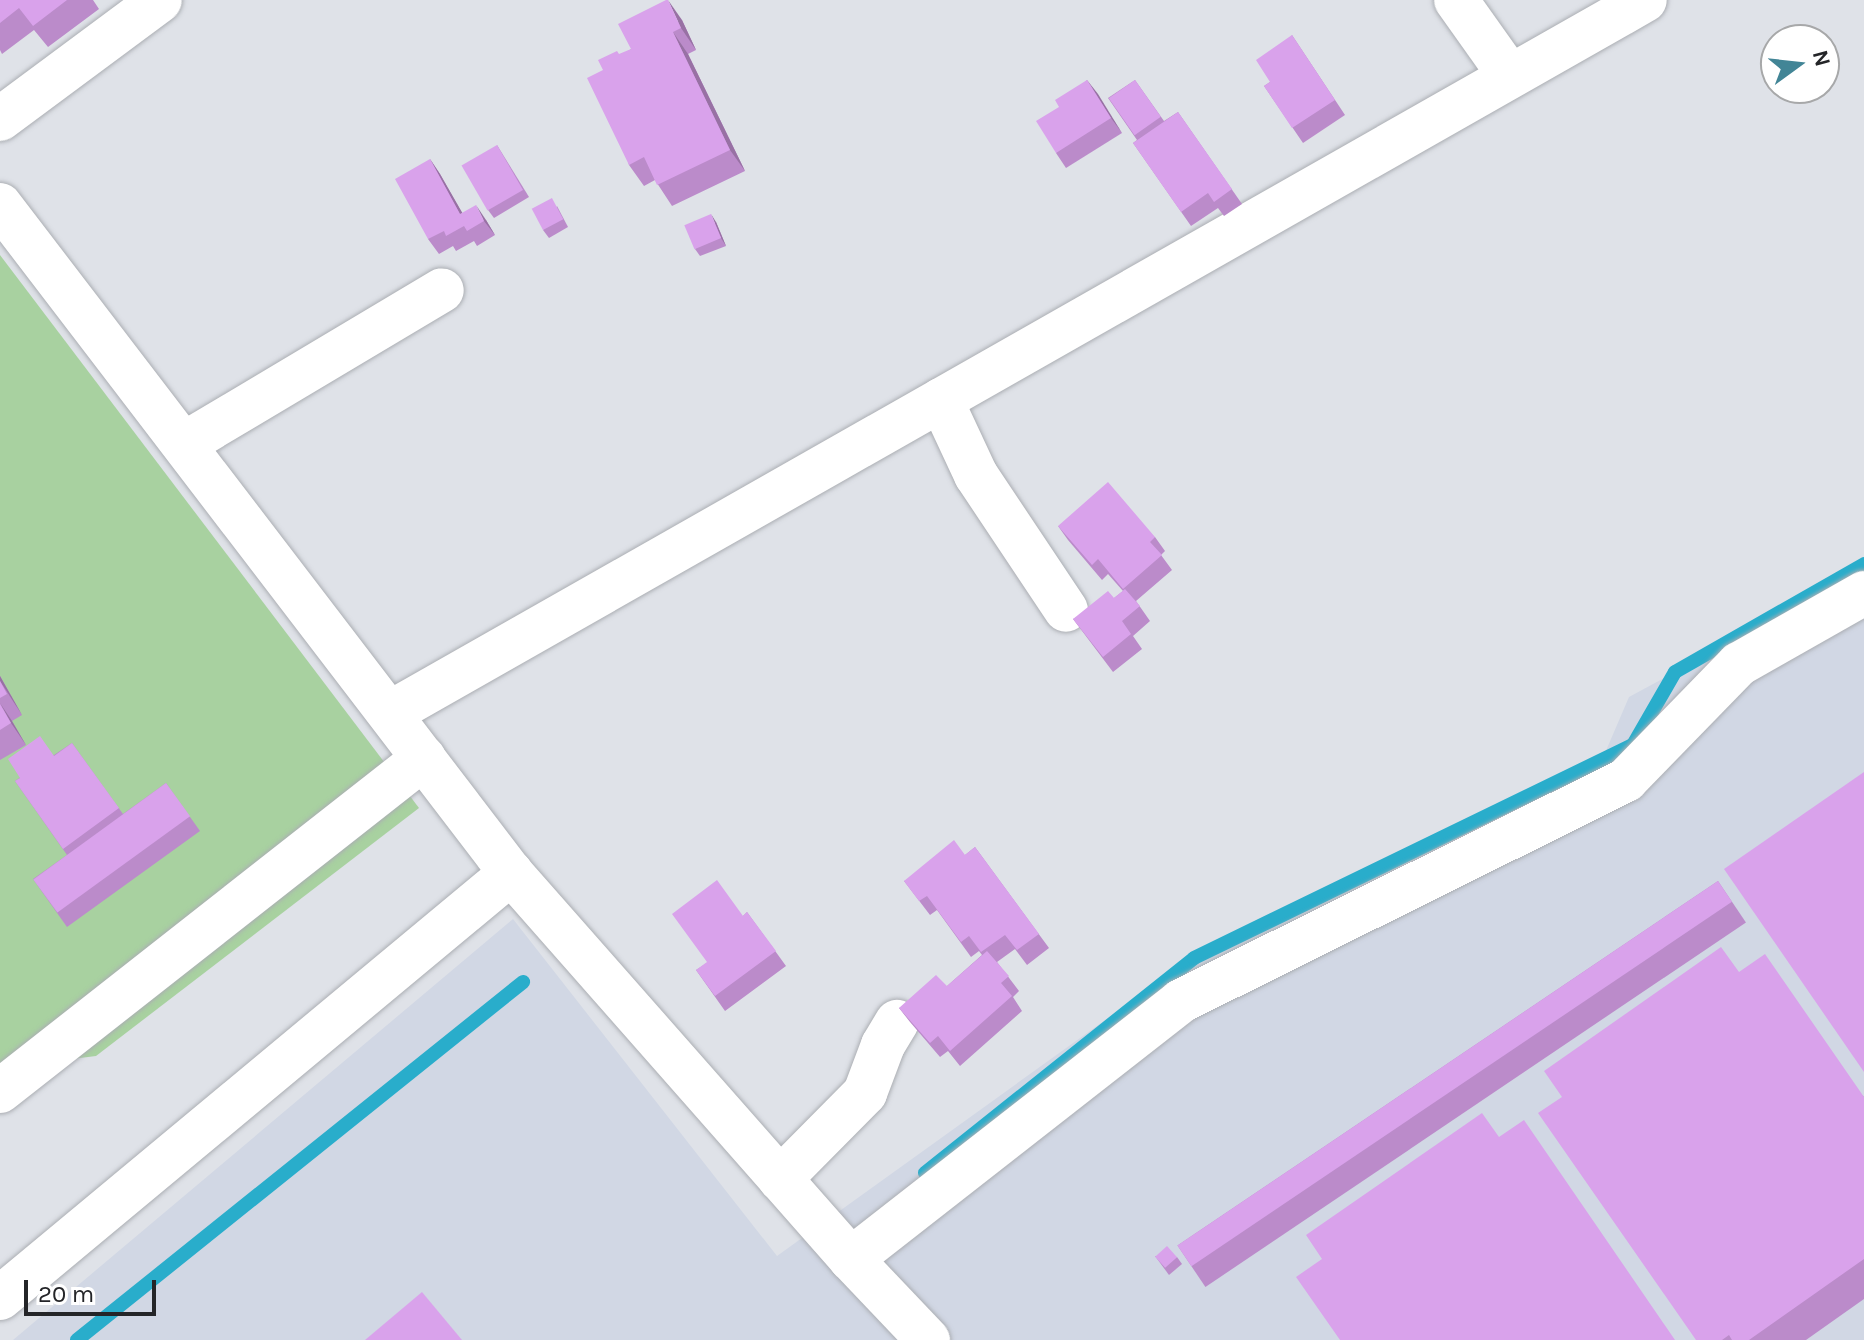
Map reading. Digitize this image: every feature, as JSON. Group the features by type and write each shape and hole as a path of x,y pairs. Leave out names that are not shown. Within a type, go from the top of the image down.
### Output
{"street":[{"path":"0,119 160,0"},
{"path":"1456,0 1510,76"},
{"path":"390,713 1645,0"},
{"path":"0,205 511,873 851,1259 928,1340"},
{"path":"184,444 442,290"},
{"path":"941,400 976,475 1066,610"},
{"path":"851,1259 1181,1001 1626,780 1739,664 1864,593"},
{"path":"0,1091 424,758"},
{"path":"4,1287 511,873"},
{"path":"780,1179 865,1093 883,1045 897,1022"}],"shaded area":[{"path":"1864,570 1864,1340 13,1340 513,919 777,1256 1158,982 1599,767 1629,697"}],"green space":[{"path":"0,255 419,808 96,1056 0,1068"}],"building":[{"path":"0,0 67,0 33,26 19,8 0,23"},
{"path":"666,0 681,28 673,32 730,150 657,185 644,157 629,165 587,78 603,70 598,60 617,51 619,54 631,49 618,24"},
{"path":"1292,35 1335,100 1292,128 1264,86 1270,82 1256,60"},
{"path":"1087,80 1111,118 1056,153 1036,121 1059,107 1055,100"},
{"path":"1135,80 1161,117 1135,135 1109,98"},
{"path":"1178,112 1232,189 1214,202 1208,193 1181,212 1133,143"},
{"path":"497,145 523,190 487,211 461,166"},
{"path":"430,159 460,214 476,205 484,221 467,231 464,226 446,236 444,231 428,239 395,179"},
{"path":"552,198 563,219 543,230 532,209"},
{"path":"711,214 721,238 694,249 684,225"},
{"path":"1108,482 1155,537 1150,542 1162,555 1123,589 1098,559 1092,565 1058,526"},
{"path":"1125,589 1140,606 1122,621 1131,634 1103,657 1073,619 1108,591 1114,598"},
{"path":"0,681 7,694 0,698"},
{"path":"0,704 11,723 0,730"},
{"path":"40,736 54,756 72,743 119,808 63,849 15,781 20,778 8,759"},
{"path":"1864,772 1864,1072 1724,869"},
{"path":"166,783 190,816 57,913 33,879"},
{"path":"954,840 965,855 975,847 1039,934 1017,950 1005,935 981,952 969,936 961,942 927,896 919,901 904,881"},
{"path":"717,880 743,916 747,912 776,951 715,996 696,970 707,962 672,914"},
{"path":"1718,881 1732,902 1191,1266 1177,1246"},
{"path":"1721,947 1739,972 1765,954 1864,1097 1864,1259 1749,1340 1732,1340 1729,1335 1722,1340 1696,1340 1538,1113 1562,1097 1544,1071"},
{"path":"987,951 1009,976 1001,983 1012,996 950,1051 938,1036 930,1043 899,1008 936,975 947,986"},
{"path":"1482,1113 1499,1137 1524,1120 1675,1340 1340,1340 1296,1277 1322,1259 1306,1235"},
{"path":"1167,1246 1177,1257 1165,1268 1155,1257"},
{"path":"422,1292 462,1340 365,1340"}],"waterway":[{"path":"925,1173 1194,958 1633,745 1675,672 1864,564"},
{"path":"77,1340 523,982"}]}
